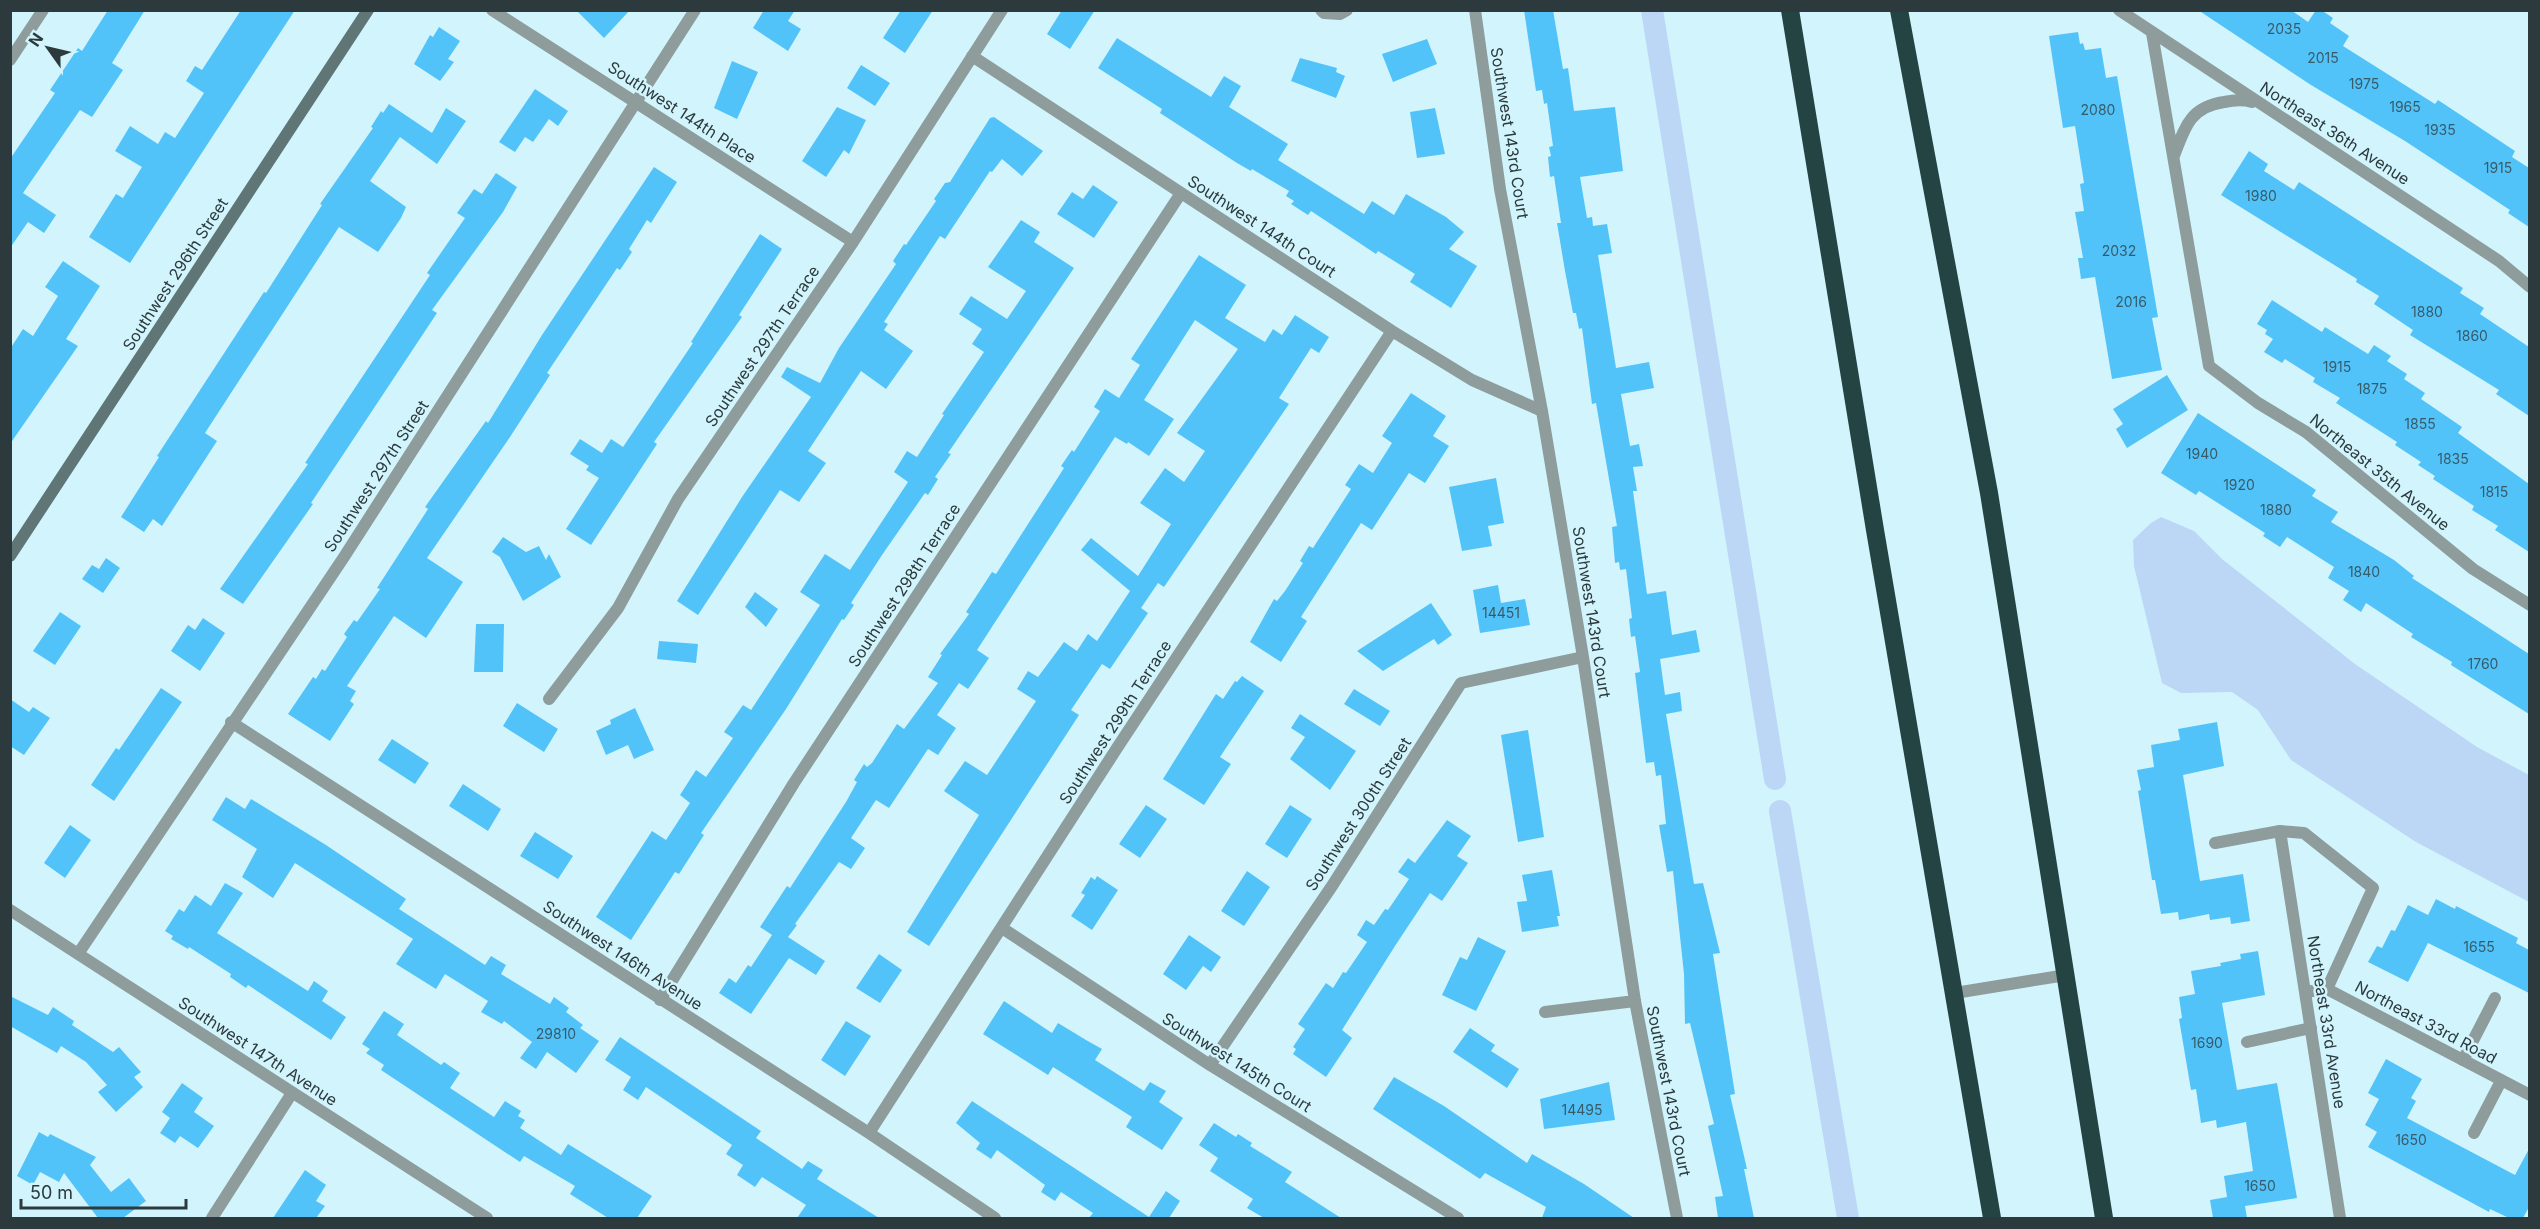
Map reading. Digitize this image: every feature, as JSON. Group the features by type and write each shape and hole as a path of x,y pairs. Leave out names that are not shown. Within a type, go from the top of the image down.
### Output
{"highway":[{"path":"1790,10 1992,1218"},
{"path":"1899,10 1989,493 2104,1218"}],"street":[{"path":"10,60 43,10"},
{"name":"Southwest 296th Street","path":"10,556 368,10"},
{"name":"Southwest 144th Place","path":"492,10 853,242"},
{"name":"Southwest 297th Street","path":"78,954 231,722 344,557 695,10"},
{"name":"Southwest 297th Terrace","path":"549,699 618,608 678,499 853,242 1002,10"},
{"path":"1321,10 1324,14 1340,14 1347,10"},
{"name":"Southwest 143rd Court","path":"1475,10 1500,189 1542,411 1583,657 1635,1001 1677,1218"},
{"name":"Northeast 36th Avenue","path":"2119,10 2499,261 2529,288"},
{"path":"2152,33 2174,157"},
{"name":"Southwest 144th Court","path":"972,56 1392,331 1472,380 1542,411"},
{"path":"2174,157 2186,124 2201,108 2242,99 2260,104"},
{"name":"Northeast 35th Avenue","path":"2174,157 2209,366 2258,403 2306,432 2473,569 2529,605"},
{"name":"Southwest 298th Terrace","path":"660,1000 794,783 1181,193"},
{"name":"Southwest 299th Terrace","path":"869,1133 1392,331"},
{"name":"Southwest 300th Street","path":"1210,1065 1332,885 1461,682 1583,657"},
{"name":"Southwest 146th Avenue","path":"231,722 869,1133 995,1218"},
{"path":"2215,843 2280,831 2304,833 2373,888 2327,988 2305,992"},
{"name":"Northeast 33rd Avenue","path":"2280,831 2340,1218"},
{"name":"Southwest 147th Avenue","path":"10,910 488,1218"},
{"name":"Southwest 145th Court","path":"1002,928 1210,1065 1458,1218"},
{"path":"1954,993 2066,975"},
{"name":"Northeast 33rd Road","path":"2327,988 2529,1095"},
{"path":"2463,1060 2495,998"},
{"path":"1545,1012 1635,1001"},
{"path":"2247,1042 2311,1028"},
{"path":"2474,1133 2501,1081"},
{"path":"212,1218 292,1092"}],"water":[{"path":"2161,517 2194,531 2222,559 2355,664 2477,747 2529,775 2529,902 2416,842 2291,760 2258,710 2232,692 2181,693 2162,683 2134,566 2133,540"}],"building":[{"path":"108,10 145,10 112,63 123,70 92,117 80,110 23,193 56,215 44,233 28,222 10,248 10,159 55,93 50,90 78,48 82,51"},
{"path":"241,10 295,10 130,263 89,237 116,194 123,198 142,167 115,151 130,126 158,144 165,132 175,138 204,93 186,81 195,66 202,70"},
{"path":"576,10 630,10 604,38"},
{"path":"764,10 795,10 788,21 801,29 788,51 753,28"},
{"path":"901,10 933,10 905,53 883,38"},
{"path":"1062,10 1095,10 1070,49 1047,34"},
{"path":"1524,10 1553,10 1563,69 1568,68 1574,111 1615,107 1623,171 1580,177 1587,218 1592,217 1593,226 1607,224 1612,253 1598,255 1616,368 1649,362 1654,388 1621,394 1630,446 1639,444 1643,466 1633,467 1637,491 1633,491 1647,594 1666,591 1672,635 1696,630 1700,652 1660,659 1665,695 1680,692 1682,711 1666,714 1694,884 1703,883 1720,953 1713,954 1735,1094 1730,1095 1747,1169 1744,1169 1754,1218 1718,1218 1715,1197 1723,1196 1708,1126 1714,1124 1690,1023 1685,1024 1684,974 1673,871 1667,872 1659,825 1666,824 1661,775 1656,776 1654,762 1646,763 1635,673 1640,672 1635,636 1631,637 1629,619 1632,618 1626,569 1620,570 1619,562 1615,563 1612,527 1617,526 1596,403 1592,404 1582,328 1579,329 1576,313 1573,313 1557,223 1561,223 1554,176 1550,177 1548,157 1551,156 1549,147 1553,146 1547,103 1544,104 1542,90 1536,91"},
{"path":"2198,10 2291,10 2308,22 2316,10 2321,10 2333,18 2330,23 2349,36 2343,46 2435,104 2438,100 2515,151 2512,157 2529,168 2529,227 2508,213 2510,210 2405,141 2311,85"},
{"path":"439,27 460,41 448,59 454,62 440,81 414,64 430,35 433,37"},
{"path":"2078,32 2080,44 2083,43 2085,50 2101,48 2106,78 2117,76 2158,317 2152,318 2162,370 2112,379 2095,277 2081,279 2078,258 2083,258 2075,212 2084,211 2080,184 2084,183 2075,126 2063,128 2049,36"},
{"path":"1117,38 1211,97 1224,76 1241,86 1229,107 1288,144 1278,160 1364,214 1372,201 1394,215 1406,194 1446,217 1464,232 1449,249 1477,266 1451,308 1410,282 1415,274 1378,251 1376,254 1311,211 1308,215 1291,204 1294,201 1286,196 1289,191 1252,169 1251,171 1237,163 1160,113 1162,109 1098,68"},
{"path":"1427,39 1437,64 1393,82 1382,54"},
{"path":"1300,58 1337,68 1336,72 1345,76 1336,98 1291,81"},
{"path":"732,61 758,72 737,119 714,108"},
{"path":"861,65 890,83 875,106 847,88"},
{"path":"535,89 568,111 558,126 549,119 533,142 525,137 515,152 499,142"},
{"path":"389,104 432,133 446,108 466,121 437,164 400,137 370,181 406,207 401,218 378,252 339,227 205,433 217,441 162,526 153,519 144,532 121,517 159,457 157,456 264,292 266,293 322,205 320,204 373,128 371,127 381,111 383,113"},
{"path":"837,107 866,120 849,154 844,150 826,177 802,161"},
{"path":"1435,108 1445,154 1417,158 1410,112"},
{"path":"994,117 1043,151 1022,176 1002,159 992,172 990,171 945,239 940,236 884,322 888,324 884,330 913,351 886,389 861,371 808,451 826,463 799,502 780,490 698,615 677,601 742,497 811,397 781,377 787,367 820,383 839,348 896,264 893,261 904,244 906,245 936,201 934,199 945,183 950,182 990,118"},
{"path":"2249,151 2268,164 2264,171 2294,190 2299,182 2463,288 2460,293 2484,308 2480,314 2529,347 2529,416 2496,394 2499,390 2410,335 2413,330 2374,304 2379,296 2356,282 2357,279 2221,195"},
{"path":"654,167 677,182 651,223 647,220 629,249 632,252 620,270 617,268 547,373 550,375 510,437 427,558 463,582 426,638 394,616 347,686 356,691 350,701 354,704 330,741 288,714 313,677 316,679 322,669 325,671 347,637 344,634 354,620 357,622 380,589 377,588 428,509 425,507 486,421 488,423 542,335"},
{"path":"496,173 517,187 503,212 432,310 437,313 311,503 313,504 243,604 220,589 308,464 305,463 430,275 427,273 465,218 457,213 474,189 482,194"},
{"path":"1093,185 1118,202 1094,238 1057,214 1072,192 1083,199"},
{"path":"1021,220 1040,232 1034,242 1074,268 948,453 951,454 935,477 938,479 928,495 925,493 882,555 851,603 854,605 844,620 842,619 786,709 701,833 704,835 679,874 675,872 631,940 596,917 652,831 666,840 690,803 680,795 696,770 706,777 733,738 724,732 743,705 751,710 820,605 800,592 825,554 850,570 908,482 894,472 907,451 917,457 944,415 942,414 984,352 972,344 982,329 959,314 971,296 1007,319 1026,291 988,267"},
{"path":"760,234 782,249 739,315 742,317 654,442 657,444 591,545 566,529 599,478 586,470 589,466 570,454 580,439 602,453 611,439 623,447 693,343 691,342"},
{"path":"1199,255 1246,285 1225,318 1265,342 1273,329 1282,335 1295,315 1329,337 1319,353 1311,348 1279,398 1289,404 1164,587 1158,583 1141,608 1148,613 1110,669 1102,664 1071,710 1079,715 929,946 907,932 979,815 944,791 965,761 987,775 1036,701 1017,689 1028,671 1038,677 1064,642 1077,651 1088,634 1097,641 1130,591 1081,550 1091,538 1138,576 1171,524 1140,503 1165,468 1184,482 1205,451 1177,433 1238,349 1195,320 1144,400 1174,419 1149,456 1128,442 1127,444 1115,437 977,650 989,658 968,689 959,683 937,715 956,728 938,755 928,749 889,808 876,800 851,838 865,848 851,869 839,862 795,924 797,925 788,937 825,961 816,975 789,958 751,1014 719,993 729,978 736,983 748,965 751,967 772,935 760,927 787,886 790,888 846,802 857,782 854,780 864,764 867,767 872,763 897,724 904,729 938,683 928,677 942,655 940,654 969,614 966,612 992,572 996,574 1064,468 1061,466 1072,450 1074,452 1100,411 1094,407 1105,389 1119,398 1140,365 1131,359"},
{"path":"63,261 100,286 66,339 78,346 10,444 10,349 23,329 33,336 58,296 45,287"},
{"path":"2272,300 2322,332 2325,327 2368,354 2374,345 2391,356 2387,361 2407,374 2404,379 2425,393 2421,399 2462,427 2458,433 2529,484 2529,552 2495,530 2498,526 2472,510 2474,506 2433,479 2435,476 2418,465 2421,462 2395,445 2397,442 2336,403 2340,398 2313,382 2315,378 2285,359 2282,363 2264,352 2273,339 2265,334 2267,330 2257,324"},
{"path":"2167,375 2188,410 2127,448 2116,429 2123,424 2113,409"},
{"path":"1411,393 1446,416 1433,436 1449,446 1425,483 1409,473 1372,530 1361,523 1301,617 1307,621 1281,662 1250,642 1274,599 1277,601 1285,591 1303,563 1300,561 1309,546 1313,548 1351,489 1345,485 1359,464 1373,473 1392,443 1382,436"},
{"path":"2198,413 2316,490 2312,496 2338,512 2331,522 2394,560 2414,576 2412,578 2529,654 2529,714 2451,665 2452,662 2411,637 2413,634 2366,603 2361,612 2343,600 2349,591 2328,578 2334,567 2287,537 2280,547 2263,536 2265,533 2199,491 2196,495 2161,473"},
{"path":"1496,478 1504,523 1488,526 1492,546 1462,551 1449,487"},
{"path":"503,537 526,552 539,546 546,560 549,554 561,577 523,601 500,557 492,552"},
{"path":"106,558 120,568 103,593 82,579 92,565 99,569"},
{"path":"1498,585 1501,603 1525,599 1530,625 1480,633 1473,590"},
{"path":"755,592 778,609 766,627 745,607"},
{"path":"1431,603 1452,635 1438,645 1434,639 1383,671 1357,651"},
{"path":"60,612 81,626 55,665 33,651"},
{"path":"203,618 225,633 200,671 171,651 188,625 195,630"},
{"path":"476,624 504,624 503,672 474,672"},
{"path":"659,641 698,644 696,663 657,659"},
{"path":"1242,676 1264,691 1220,757 1231,764 1204,805 1163,779 1216,694 1223,699 1235,681 1237,682"},
{"path":"161,688 182,702 114,801 91,785 116,748 119,750"},
{"path":"1354,689 1390,711 1380,726 1344,704"},
{"path":"10,699 29,712 33,707 50,718 24,755 10,746"},
{"path":"517,703 558,729 544,752 503,726"},
{"path":"635,708 654,750 634,759 628,745 606,755 596,731 611,724 610,720"},
{"path":"1300,714 1356,751 1330,790 1290,759 1305,737 1291,728"},
{"path":"2217,722 2224,766 2183,775 2200,881 2243,874 2250,921 2231,924 2230,917 2210,920 2209,914 2179,920 2178,912 2161,914 2155,880 2152,880 2138,791 2141,790 2137,770 2154,767 2151,745 2180,740 2178,729"},
{"path":"1528,730 1544,837 1518,842 1501,735"},
{"path":"392,739 429,763 415,784 378,760"},
{"path":"463,784 501,809 488,831 449,806"},
{"path":"226,797 245,809 251,799 326,845 406,899 399,909 485,965 491,956 506,965 501,974 550,1004 554,997 569,1008 566,1012 583,1025 580,1028 599,1041 576,1073 547,1052 536,1069 520,1058 532,1042 504,1021 502,1024 481,1012 488,1001 445,974 436,989 396,964 413,939 295,863 273,898 242,877 257,849 212,820"},
{"path":"1146,805 1167,819 1140,858 1119,844"},
{"path":"1290,805 1312,819 1287,858 1265,844"},
{"path":"1447,820 1471,836 1457,856 1468,863 1442,901 1430,893 1342,1030 1352,1038 1326,1077 1293,1054 1296,1049 1293,1047 1305,1029 1298,1024 1326,983 1333,988 1367,942 1357,935 1366,920 1374,925 1385,909 1388,910 1409,879 1398,872 1408,858 1415,863"},
{"path":"70,825 91,840 65,878 44,863"},
{"path":"535,832 573,856 558,879 520,856"},
{"path":"1552,870 1560,916 1557,916 1559,926 1522,932 1517,902 1527,901 1522,875"},
{"path":"1247,871 1270,887 1244,926 1221,911"},
{"path":"1097,876 1118,890 1092,930 1071,916 1085,895 1081,893 1091,877 1095,880"},
{"path":"225,883 243,893 217,933 308,991 314,981 328,991 322,1001 346,1017 331,1040 248,985 246,988 230,977 231,974 189,947 188,949 171,939 173,936 165,931 179,909 184,912 195,895 211,906"},
{"path":"2436,899 2455,909 2456,906 2518,938 2516,943 2529,950 2529,993 2428,943 2408,982 2368,962 2377,946 2382,948 2391,930 2395,931 2408,905 2428,915"},
{"path":"1189,935 1221,957 1211,972 1203,966 1186,990 1163,974"},
{"path":"1478,937 1506,951 1476,1011 1442,995 1460,957 1467,960"},
{"path":"2258,951 2265,995 2222,1003 2237,1090 2277,1083 2297,1198 2245,1206 2247,1218 2213,1218 2210,1200 2227,1197 2224,1176 2253,1171 2246,1122 2217,1128 2216,1120 2201,1123 2196,1089 2191,1090 2179,1019 2182,1018 2179,997 2195,994 2191,971 2221,966 2220,963 2241,959 2240,954"},
{"path":"879,954 902,970 880,1003 856,988"},
{"path":"10,996 48,1015 53,1007 74,1021 72,1025 113,1052 119,1047 141,1072 134,1077 143,1087 116,1112 98,1092 107,1085 86,1062 61,1046 57,1053 10,1026"},
{"path":"1004,1001 1052,1033 1058,1023 1102,1049 1095,1060 1144,1091 1150,1082 1166,1091 1159,1102 1183,1118 1162,1150 1126,1127 1132,1117 1053,1067 1048,1075 983,1034"},
{"path":"384,1011 404,1024 397,1035 441,1065 444,1062 460,1073 450,1088 494,1117 505,1101 521,1111 518,1116 525,1120 520,1128 561,1155 568,1144 652,1196 637,1218 608,1218 570,1194 575,1186 524,1156 520,1162 381,1070 384,1065 366,1053 370,1049 362,1044"},
{"path":"846,1021 871,1036 845,1076 821,1060"},
{"path":"1470,1028 1495,1045 1491,1051 1519,1069 1507,1088 1453,1052"},
{"path":"620,1037 761,1131 756,1138 802,1169 808,1161 823,1170 817,1179 879,1218 797,1218 806,1205 762,1177 755,1187 737,1175 743,1165 726,1154 732,1145 646,1087 638,1100 623,1090 631,1077 605,1060"},
{"path":"2386,1059 2422,1079 2411,1098 2416,1101 2407,1118 2515,1175 2529,1149 2529,1207 2523,1218 2509,1218 2490,1209 2489,1212 2368,1147 2377,1132 2365,1125 2379,1099 2368,1093"},
{"path":"1394,1077 1444,1106 1527,1163 1532,1154 1584,1184 1634,1218 1542,1218 1546,1207 1485,1173 1480,1179 1373,1109"},
{"path":"1609,1082 1615,1120 1544,1129 1540,1099"},
{"path":"182,1083 203,1098 194,1112 214,1126 198,1148 180,1136 175,1143 160,1133 170,1118 162,1112"},
{"path":"972,1101 1149,1217 1166,1191 1180,1201 1169,1218 1089,1218 1093,1213 1061,1192 1055,1201 1041,1192 1045,1185 997,1150 991,1159 976,1149 980,1143 956,1123"},
{"path":"1214,1123 1236,1137 1238,1134 1252,1143 1250,1146 1292,1172 1285,1182 1341,1218 1264,1218 1247,1208 1253,1199 1210,1171 1218,1158 1199,1145"},
{"path":"39,1132 48,1137 50,1134 96,1157 90,1165 111,1192 129,1178 146,1201 123,1218 98,1218 64,1173 59,1182 40,1172 33,1185 17,1176"},
{"path":"305,1170 326,1185 316,1201 325,1206 316,1218 273,1218"}],"waterway":[{"path":"1652,10 1775,779"},
{"path":"1780,811 1848,1218"}]}
